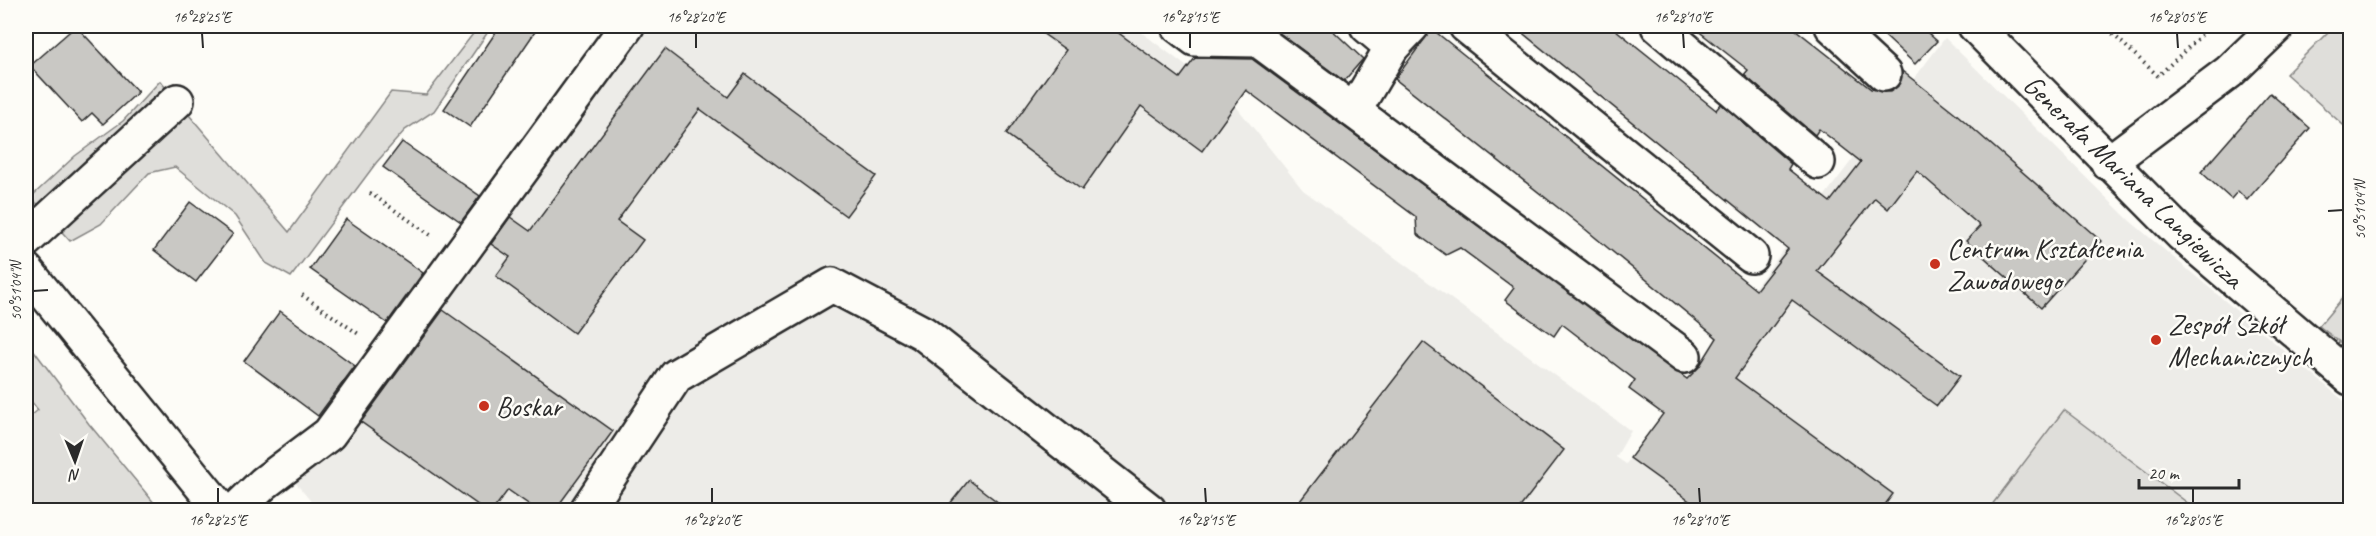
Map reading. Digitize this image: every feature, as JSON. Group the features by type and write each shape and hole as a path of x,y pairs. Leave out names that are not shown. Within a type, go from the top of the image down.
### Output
{"street":[{"path":"236,510 264,483 329,434 627,26"},
{"path":"1178,26 1195,39 1258,40 1684,356"},
{"path":"1354,111 1402,36 1367,26"},
{"path":"1466,26 1751,256"},
{"path":"1658,26 1818,162"},
{"path":"1832,26 1884,74"},
{"name":"Generała Mariana Langiewicza","path":"1975,26 2108,163 2181,234 2350,378"},
{"path":"2108,163 2229,72 2277,26"},
{"path":"26,240 177,101"},
{"path":"26,270 221,510"},
{"path":"587,510 676,376 832,285 923,333 1149,510"}],"path":[{"path":"2104,26 2158,76 2211,26"},
{"path":"370,193 460,255"},
{"path":"302,295 387,355"}],"shaded area":[{"path":"479,26 492,26 434,111 405,130 376,163 291,277 266,263 235,216 175,167 149,173 101,224 70,241 31,197 75,156 123,121 160,81 289,232 391,92 426,95"},
{"path":"639,26 1133,26 1231,100 1303,190 1631,431 1616,457 1626,464 1740,307 1945,38 2130,221 2350,406 2350,510 318,510 290,476"},
{"path":"2334,26 2350,26 2350,131 2286,74"},
{"path":"2350,289 2350,350 2319,326"},
{"path":"26,340 89,424 160,510 26,510 26,420 38,410 26,395"},
{"path":"2064,410 2197,510 1988,510"}],"building":[{"path":"76,26 138,92 103,124 92,113 82,122 30,66"},
{"path":"500,26 539,26 470,127 444,109"},
{"path":"1032,26 1109,26 1180,78 1195,58 1252,59 1687,379 1699,367 1717,338 1585,229 1395,79 1432,29 1756,290 1788,249 1514,26 1611,26 1716,110 1721,104 1791,164 1788,169 1830,202 1861,162 1819,129 1815,135 1744,75 1748,70 1692,26 1791,26 1871,89 1890,92 1898,86 1902,71 1954,112 2101,241 2041,308 1966,241 1980,226 1917,171 1888,209 1875,198 1817,271 1960,376 1937,406 1792,300 1735,378 1893,494 1881,510 1702,510 1630,458 1663,414 1629,389 1635,380 1562,324 1554,336 1530,319 1505,300 1514,288 1460,248 1446,255 1417,234 1416,217 1246,90 1202,151 1141,106 1082,190 1006,134 1066,50"},
{"path":"1270,26 1328,26 1363,59 1344,81"},
{"path":"1874,26 1920,26 1937,41 1915,64"},
{"path":"665,49 728,97 745,74 800,115 818,134 876,176 846,216 700,109 617,221 643,240 574,333 496,276 510,257 491,244 510,217 530,231"},
{"path":"2270,93 2310,128 2247,200 2238,191 2231,199 2201,172"},
{"path":"402,142 480,196 461,222 383,167"},
{"path":"190,202 233,234 196,282 154,250"},
{"path":"346,219 423,273 387,323 310,269"},
{"name":"Boskar","path":"443,310 613,431 555,510 537,510 508,490 493,510 485,510 361,422"},
{"path":"280,311 355,366 318,416 244,361"},
{"path":"1423,342 1564,450 1518,510 1293,510"},
{"path":"969,480 1008,510 945,510"}],"place":[{"name":"Centrum Kształcenia Zawodowego","path":"1935,264"},
{"name":"Zespół Szkół Mechanicznych","path":"2156,340"},
{"name":"Boskar","path":"484,406"}]}
